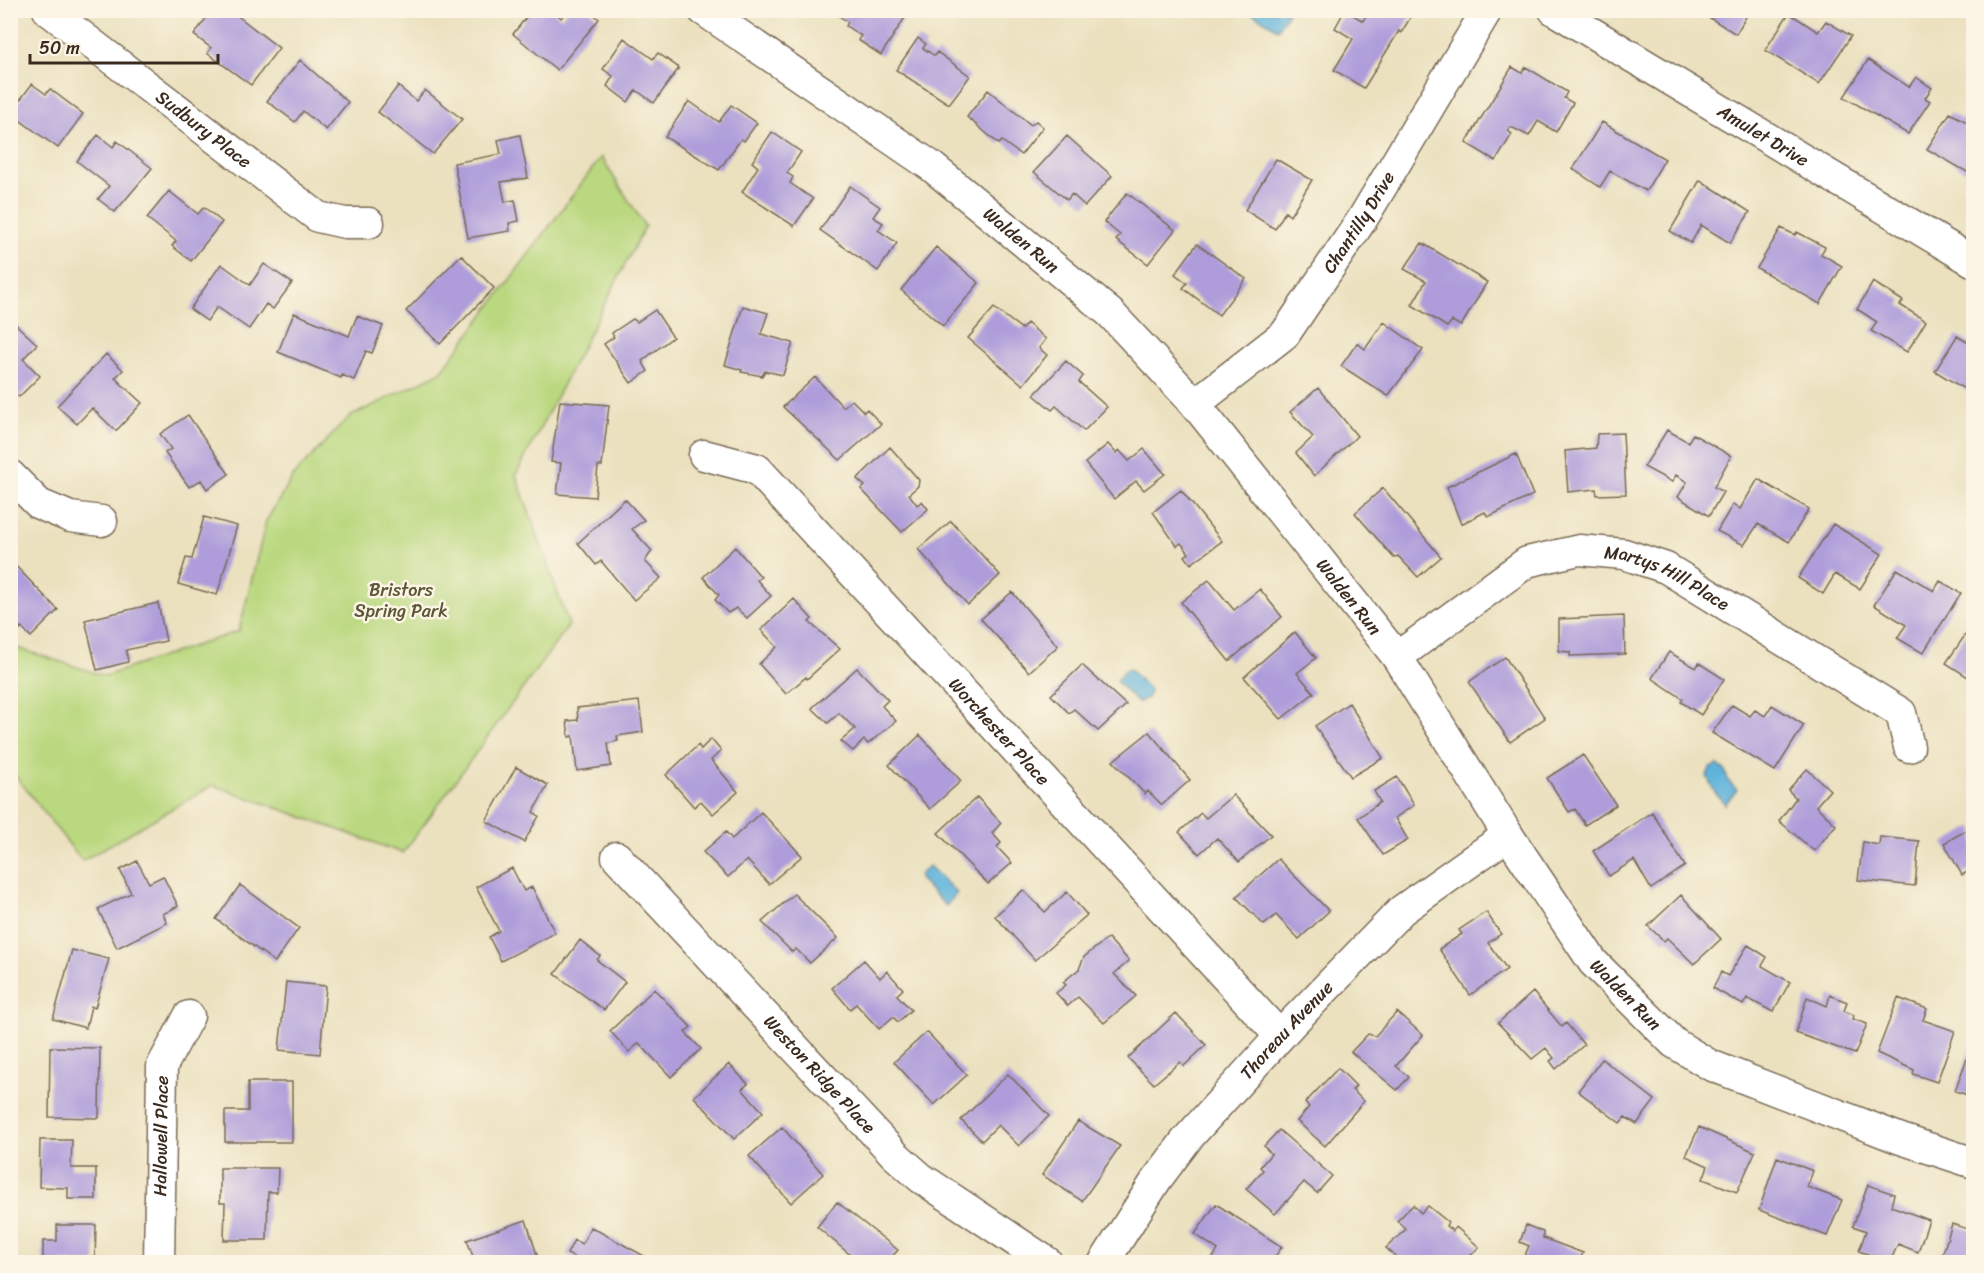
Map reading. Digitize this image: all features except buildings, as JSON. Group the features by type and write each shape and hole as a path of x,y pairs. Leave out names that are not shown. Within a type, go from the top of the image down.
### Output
{"street":[{"name":"Sudbury Place","path":"48,10 318,217 345,223 369,223"},
{"name":"Walden Run","path":"703,10 946,179 1110,313 1195,404 1397,657 1508,835 1593,962 1674,1043 1710,1065 1901,1139 1974,1163"},
{"name":"Chantilly Drive","path":"1195,404 1285,334 1363,218 1487,10"},
{"name":"Amulet Drive","path":"1554,10 1974,262"},
{"name":"Worchester Place","path":"704,455 757,469 1280,1036"},
{"path":"10,475 39,504 70,517 102,521"},
{"name":"Martys Hill Place","path":"1397,657 1527,562 1579,550 1624,554 1666,568 1901,713 1910,747"},
{"name":"Thoreau Avenue","path":"1104,1263 1157,1179 1187,1139 1280,1036 1402,910 1508,835"},
{"name":"Weston Ridge Place","path":"617,857 895,1155 921,1178 1047,1263"},
{"name":"Hallowell Place","path":"159,1263 162,1066 189,1016"}],"green space":[{"name":"Bristors Spring Park","path":"601,157 645,226 516,475 569,625 403,853 213,785 82,861 11,770 11,646 105,676 239,631 266,521 294,475 349,417 441,372"}],"water":[{"path":"1248,11 1289,11 1278,29"},
{"path":"1130,669 1150,691 1148,697 1138,703 1116,681 1124,671"},
{"path":"1718,765 1725,770 1728,781 1737,790 1725,804 1714,791 1707,776 1710,768"},
{"path":"929,866 957,893 946,906 919,879 919,875"}]}
